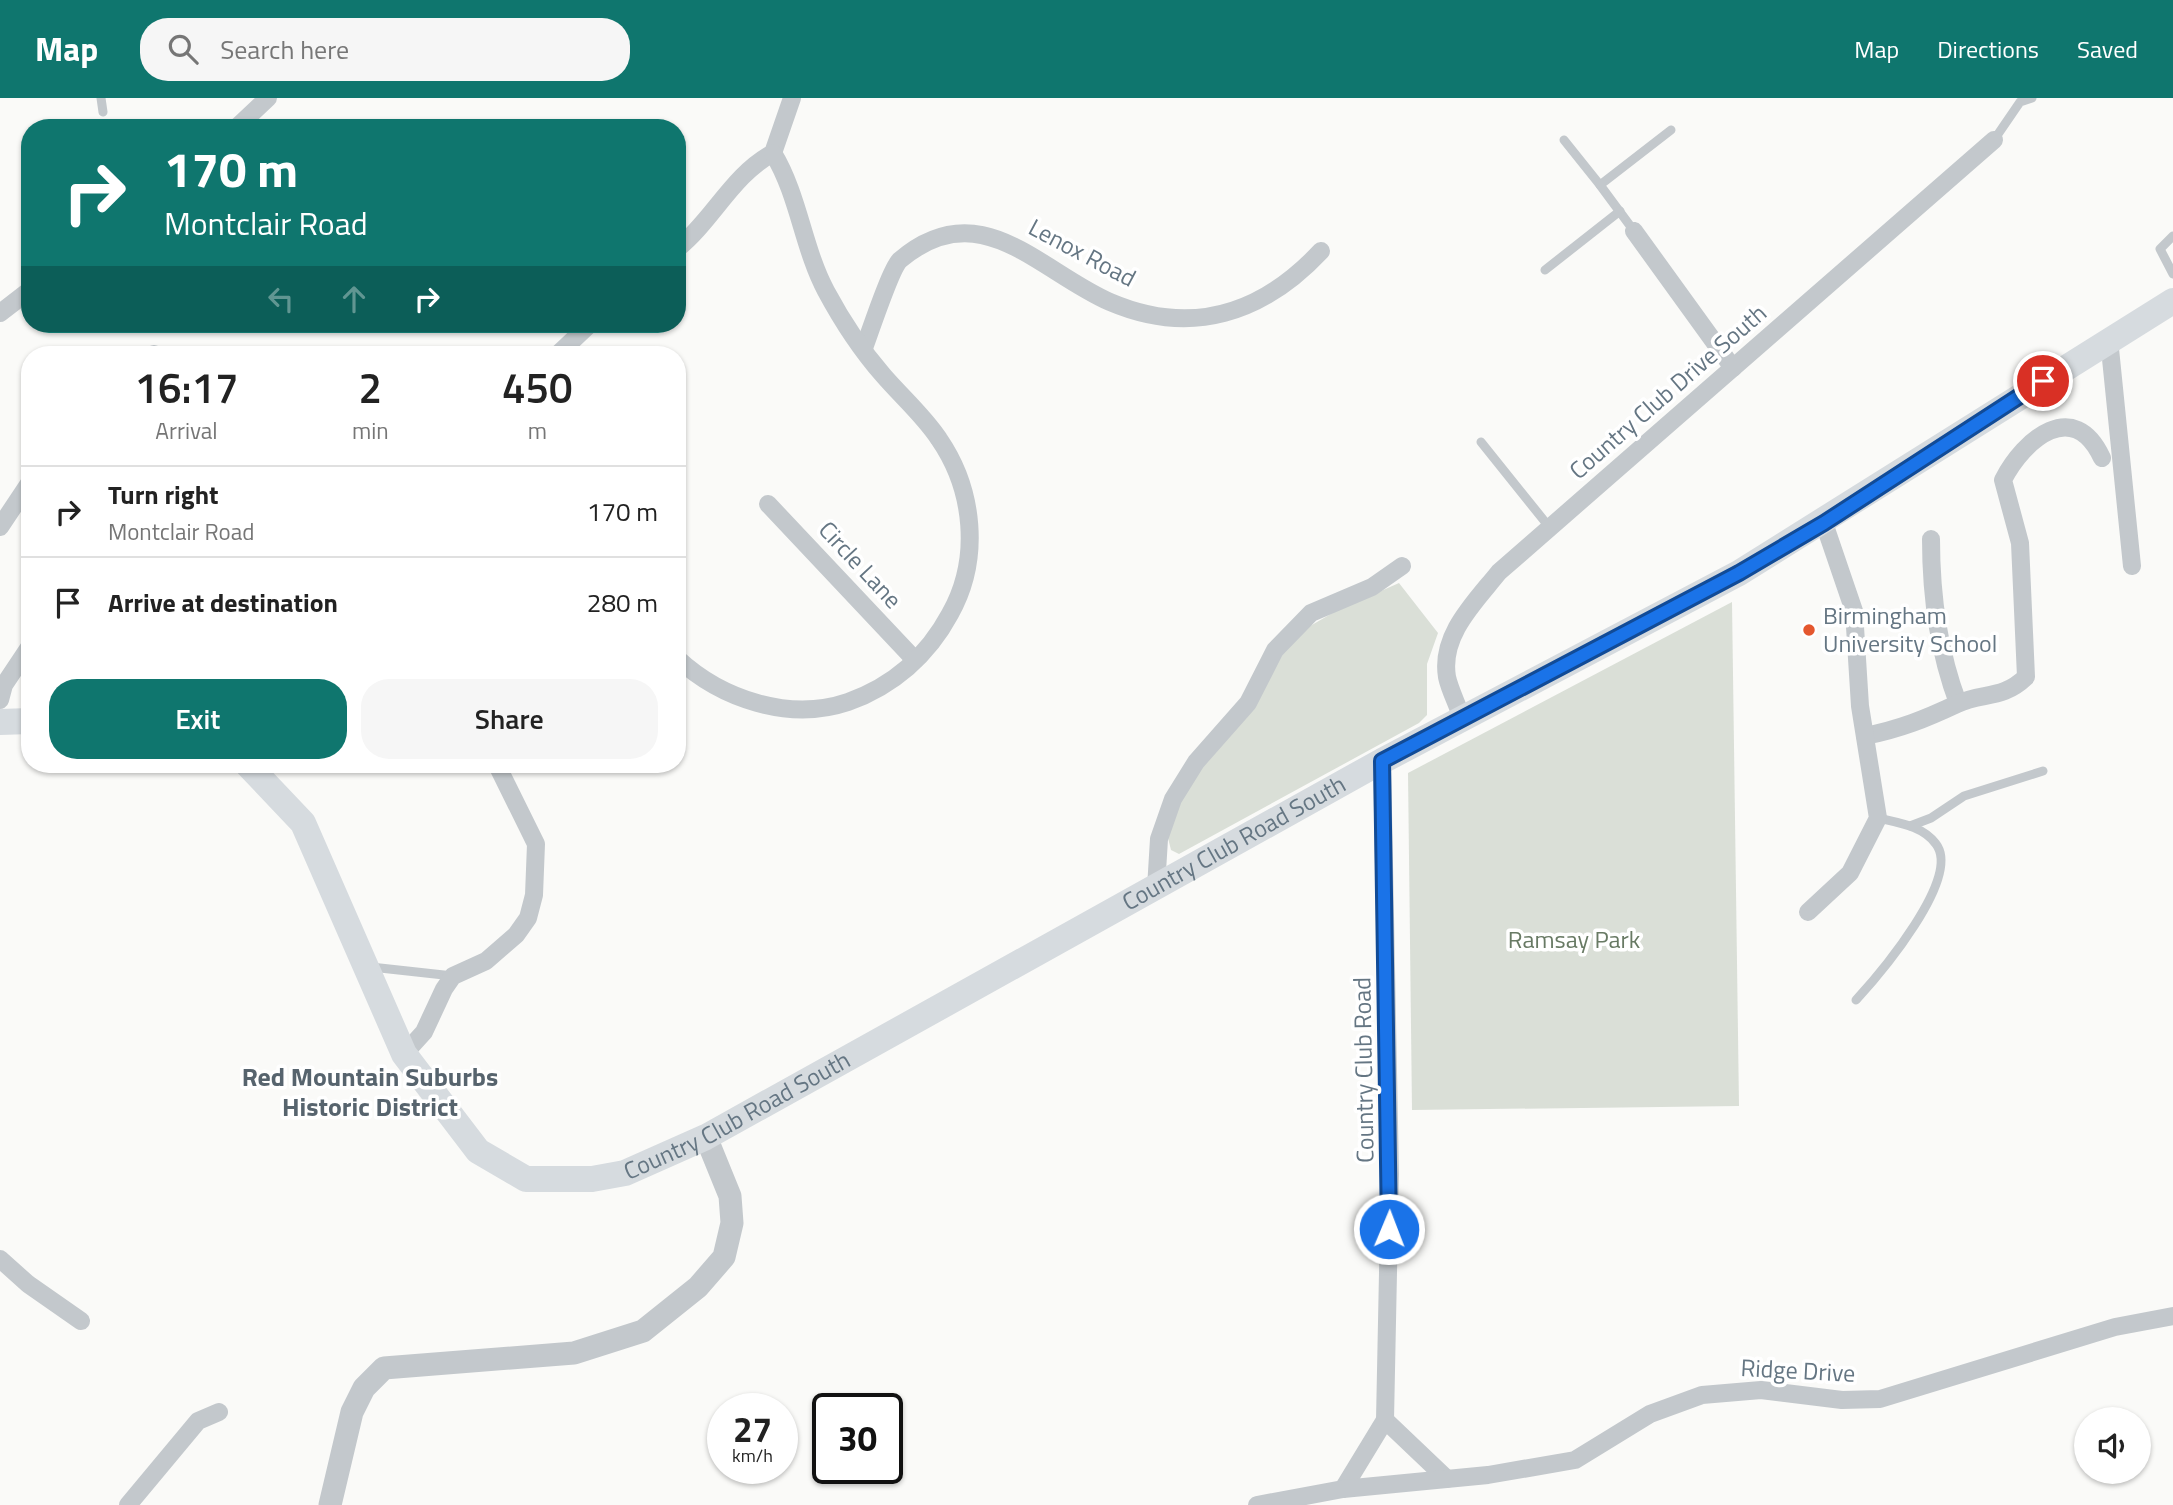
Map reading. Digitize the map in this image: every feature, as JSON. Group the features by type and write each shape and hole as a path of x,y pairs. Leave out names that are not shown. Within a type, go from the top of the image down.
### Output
{"main road":[{"name":"Country Club Road South","path":"256,773 303,822 404,1054 478,1151 526,1179 592,1180 625,1173 706,1137 1382,761 1739,573 1824,523 2109,339 2173,302"},
{"path":"0,722 21,722"}],"street":[{"path":"253,105 268,98"},
{"path":"686,242 751,165 773,153 792,98"},
{"name":"Country Club Drive South","path":"1462,719 1447,678 1447,653 1457,625 1499,572 1994,140"},
{"path":"686,666 697,676 754,705 811,708 846,703 883,688 937,638 960,597 970,553 967,495 939,439 881,372 826,290 786,176 773,153"},
{"path":"1634,231 1733,368"},
{"name":"Lenox Road","path":"864,348 898,261 943,236 974,233 1003,239 1111,302 1174,319 1217,317 1257,302 1300,274 1321,251"},
{"path":"0,313 21,297"},
{"path":"567,346 580,333"},
{"path":"2109,339 2132,566"},
{"path":"1865,736 1925,721 1958,704 1993,697 2014,689 2026,677 2020,543 2003,480 2013,460 2031,443 2061,426 2079,428 2094,440 2102,457"},
{"path":"0,527 21,496"},
{"name":"Circle Lane","path":"768,504 915,660"},
{"path":"1808,912 1850,873 1878,818 1865,736 1854,611 1824,523"},
{"path":"1931,539 1931,585 1939,640 1958,704"},
{"path":"1156,888 1159,839 1172,799 1196,762 1248,703 1275,650 1311,613 1372,587 1402,566"},
{"path":"0,700 5,685 21,660"},
{"name":"Country Club Road","path":"1382,761 1390,1174 1385,1420"},
{"path":"404,1054 424,1032 453,976 486,961 516,935 528,918 534,895 536,844 502,773"},
{"path":"330,1505 352,1412 364,1388 384,1368 574,1353 643,1331 698,1287 724,1257 732,1223 730,1196 706,1137"},
{"path":"0,1259 28,1284 81,1321"},
{"name":"Ridge Drive","path":"1257,1505 1343,1489 1488,1475 1575,1460 1650,1414 1702,1395 1761,1390 1842,1400 1880,1399 2115,1326 2173,1316"},
{"path":"128,1505 198,1421 219,1412"},
{"path":"1343,1489 1385,1420 1447,1479"}],"lane":[{"path":"101,98 103,112"},
{"path":"1994,140 2020,102 2032,98"},
{"path":"1600,185 1671,130"},
{"path":"1564,139 1634,231"},
{"path":"1545,270 1620,211"},
{"path":"2173,236 2160,249 2173,274"},
{"path":"1481,442 1550,528"},
{"path":"1910,826 1931,818 1964,796 2043,771"},
{"path":"1856,1000 1885,969 1931,895 1942,870 1938,846 1926,834 1910,826 1878,818"},
{"path":"366,967 453,976"}],"green space":[{"path":"1399,583 1438,633 1427,664 1427,715 1419,723 1179,854 1171,850 1168,838 1185,788 1298,633 1336,611"},
{"name":"Ramsay Park","path":"1732,602 1739,1106 1412,1110 1408,773"}],"place":[{"name":"Birmingham University School","path":"1809,630"}],"district":[{"name":"Red Mountain Suburbs Historic District","path":"370,1092"}],"route":[{"path":"1389,1229 1382,761 1739,573 1824,523 2043,381"}]}
